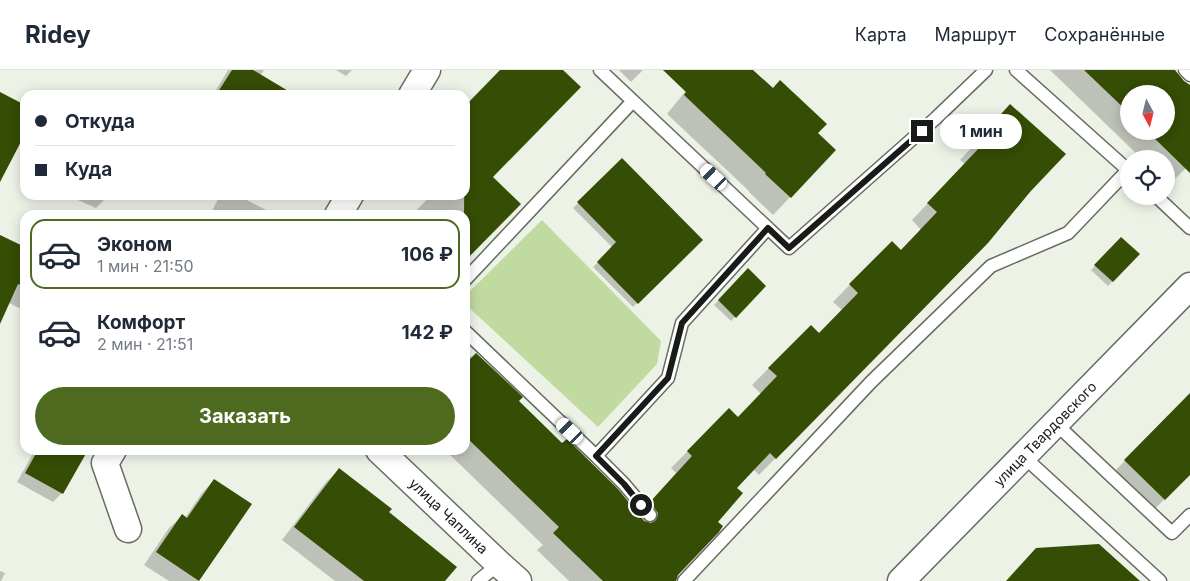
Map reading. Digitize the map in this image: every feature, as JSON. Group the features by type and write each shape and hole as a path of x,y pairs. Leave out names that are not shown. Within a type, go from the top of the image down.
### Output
{"street":[{"path":"415,90 427,70"},
{"name":"улица Твардовского","path":"900,581 1190,286"},
{"path":"110,455 105,464 128,529"},
{"name":"улица Чаплина","path":"384,455 518,581"}],"lane":[{"path":"600,70 789,248 936,118 986,70"},
{"path":"1016,70 1120,163"},
{"path":"1185,70 1190,75"},
{"path":"470,275 633,101"},
{"path":"684,581 871,382 991,266 1068,233 1120,178"},
{"path":"1166,205 1190,228"},
{"path":"596,456 668,378 682,323 768,228"},
{"path":"470,336 624,484 650,516"},
{"path":"1055,423 1172,533 1190,515"},
{"path":"1023,456 1160,581"},
{"path":"478,581 499,564"}],"green space":[{"path":"542,220 661,341 657,364 598,427 470,309 470,291"}],"building":[{"path":"232,70 253,70 287,90 219,90"},
{"path":"500,70 563,70 581,87 493,177 521,204 470,256 470,210 464,210 464,200 470,200 470,101"},
{"path":"663,70 753,70 773,88 780,80 827,124 818,133 836,150 791,198 684,95 686,92"},
{"path":"1084,70 1175,70 1190,85 1190,173 1175,158 1175,150 1166,150 1156,140 1175,140 1175,85 1120,85 1120,104"},
{"path":"0,92 20,102 20,144 0,182"},
{"path":"1010,104 1066,154 1030,192 988,243 793,442 776,459 770,453 737,488 743,493 718,522 723,526 678,575 676,581 603,581 553,533 559,527 470,441 470,359 476,353 523,397 519,401 562,443 567,439 618,489 644,521 651,523 655,521 658,513 650,502 692,456 687,451 729,408 738,417 777,376 768,368 811,325 819,333 858,293 849,284 892,241 901,250 937,212 927,203 980,147 976,142"},
{"path":"622,158 703,240 638,304 597,262 616,242 577,202"},
{"path":"0,235 20,245 20,285 18,284 0,324"},
{"path":"1121,237 1140,254 1113,282 1094,265"},
{"path":"748,268 766,286 736,318 718,300"},
{"path":"1190,393 1190,475 1165,500 1124,460"},
{"path":"35,455 85,455 63,494 25,473"},
{"path":"339,468 392,509 389,512 457,567 445,581 364,581 294,527"},
{"path":"214,479 252,504 199,581 156,552 182,514 187,518"},
{"path":"1099,544 1140,581 1006,581 1036,548"}],"route":[{"path":"641,505 624,484 596,456 668,378 682,323 768,228 789,248 922,131"}]}
